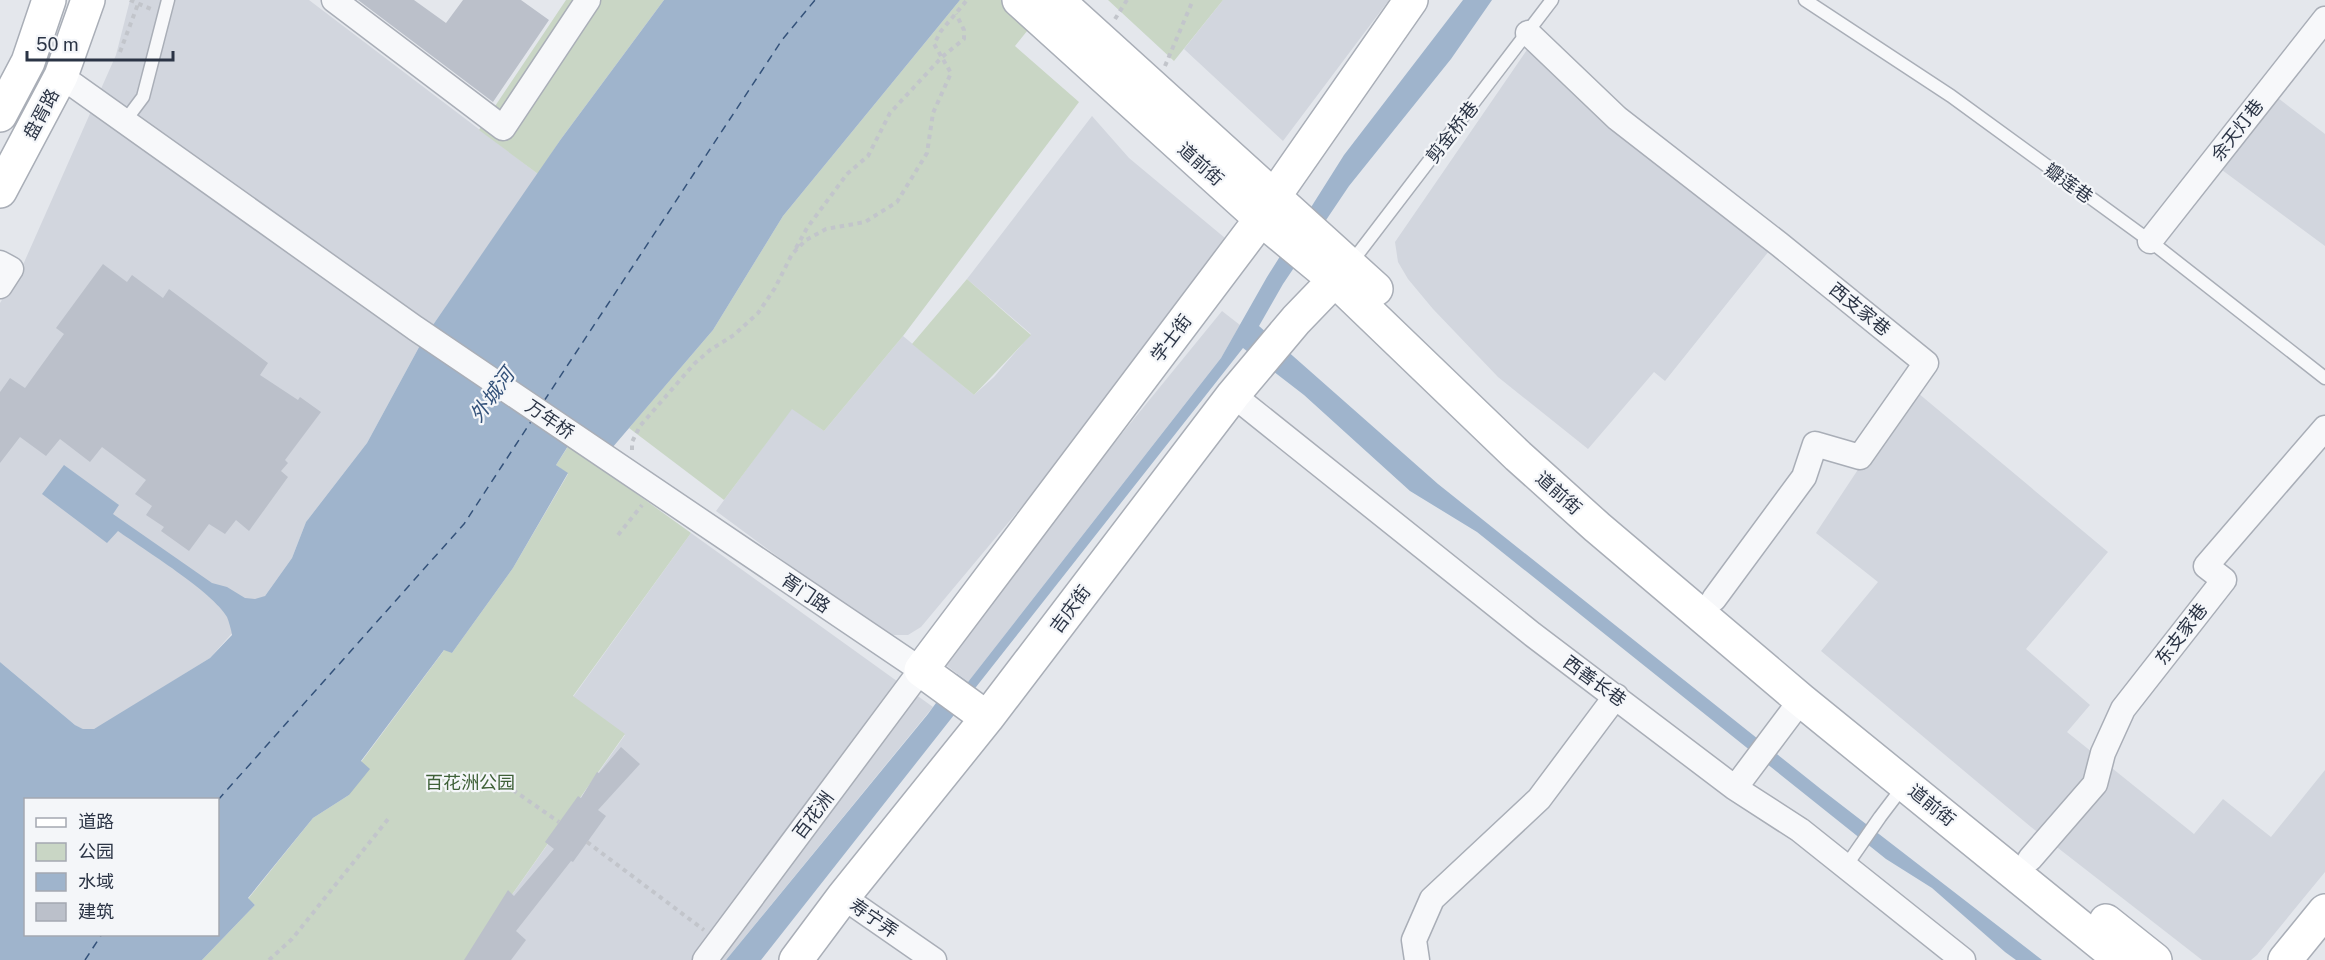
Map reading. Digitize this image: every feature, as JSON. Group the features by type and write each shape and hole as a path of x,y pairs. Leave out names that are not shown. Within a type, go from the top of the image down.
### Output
{"main road":[{"name":"盘胥路","path":"0,115 28,62 49,0"},
{"name":"盘胥路","path":"0,191 61,75 88,0"},
{"name":"道前街","path":"1019,0 1278,216 1714,598 2155,960"},
{"name":"道前街","path":"1057,0 1155,88 1278,216"},
{"name":"学士街","path":"929,677 1278,216 1411,0"},
{"name":"道前街","path":"1343,272 1518,456 1605,534 1801,700 2121,960"},
{"name":"吉庆街","path":"796,960 982,715 1233,395 1296,320 1343,272"},
{"name":"胥门路","path":"929,677 982,715"},
{"path":"2285,960 2325,911"}],"street":[{"path":"334,0 503,128 588,0"},
{"name":"余天灯巷","path":"2150,242 2325,19"},
{"name":"西支家巷","path":"1528,33 1617,118 1779,244 1926,363 1860,457 1815,444 1803,477 1714,598"},
{"name":"万年桥","path":"61,75 415,328 626,471"},
{"path":"0,262 11,269 0,286"},
{"name":"西善长巷","path":"1233,395 1532,634 1735,788 1800,830 1963,960"},
{"name":"东支家巷","path":"2030,859 2095,784 2103,753 2123,709 2224,580 2206,566 2325,428"},
{"name":"胥门路","path":"626,471 929,677"},
{"name":"百花洲","path":"712,951 929,677"},
{"path":"1417,960 1414,940 1432,899 1539,799 1616,696"},
{"path":"1735,788 1773,734 1801,700"},
{"name":"寿宁弄","path":"843,897 934,960"}],"lane":[{"path":"125,122 143,97 168,0"},
{"name":"剪金桥巷","path":"1343,272 1552,0"},
{"name":"瓣莲巷","path":"1805,0 1951,96 2150,242 2325,378"},
{"path":"1846,866 1906,784"}],"path":[{"path":"120,52 138,4 130,0"},
{"path":"792,254 806,240 826,229 865,222 897,202 927,153 933,113 951,73 934,44 941,31 967,0"},
{"path":"1155,88 1193,0"},
{"path":"626,471 632,442 640,426 694,364 710,350 734,335 758,313 775,288 807,228 847,174 868,156 890,113 942,57 964,39 964,30 956,14"},
{"path":"618,535 654,490"},
{"path":"513,790 559,822"},
{"path":"269,960 291,939 389,818"},
{"path":"587,842 712,951"}],"shaded area":[{"path":"130,0 309,0 538,174 424,338 367,443 306,522 292,558 265,596 210,658 102,725 94,729 83,729 75,725 0,662 0,303 22,267 116,55"},
{"path":"1223,0 1389,0 1283,141 1184,49"},
{"path":"1533,41 1777,241 1665,381 1654,372 1588,449 1498,377 1433,309 1408,279 1398,262 1395,242"},
{"path":"2278,98 2325,134 2325,246 2222,170"},
{"path":"1092,116 1129,158 1231,243 1074,444 921,627 908,635 894,635 877,630 716,511 792,408 824,431 903,336 974,395 994,377 1031,334 967,279"},
{"path":"1222,311 1240,325 1221,358 968,682 938,659"},
{"path":"1912,388 2108,552 2026,649 2090,705 2067,732 2194,834 2223,799 2271,837 2325,770 2325,872 2251,960 2202,960 2031,827 1821,651 1878,582 1816,533"},
{"path":"691,533 933,707 726,960 466,960 625,735 573,697"}],"green space":[{"path":"566,0 664,0 561,139 538,174 479,130"},
{"path":"960,0 1052,0 1015,46 1079,102 903,336 824,431 792,409 724,500 629,428 713,330 783,216"},
{"path":"1108,0 1223,0 1174,61"},
{"path":"967,279 1031,335 974,395 912,344"},
{"name":"百花洲公园","path":"569,445 691,533 573,696 625,734 466,960 202,960 255,905 248,899 313,818 349,795 361,762 445,649 452,653 513,568 568,474 556,465"}],"water":[{"name":"外城河","path":"664,0 960,0 783,216 713,330 612,448 568,446 556,465 568,473 513,568 452,653 444,650 361,761 370,769 349,795 313,818 248,898 255,905 202,960 0,960 0,662 75,725 83,729 94,729 210,658 232,635 227,617 219,607 177,571 118,531 107,543 42,494 64,465 119,505 113,514 212,583 227,587 245,598 255,599 265,596 292,558 306,522 367,443 424,338 561,139"},
{"path":"1463,0 1492,0 1451,59 1349,186 1283,284 1259,326 1438,484 1822,790 2042,960 2016,960 2005,952 1932,888 1886,859 1477,532 1410,491 1304,395 1243,348 761,960 726,960 928,714 957,674 968,682 1221,358 1267,277 1344,155"}],"building":[{"path":"358,0 414,0 446,23 463,0 521,0 549,20 493,102"},
{"path":"103,264 127,282 132,275 163,298 169,289 268,363 260,375 298,400 300,397 321,412 285,460 288,463 281,471 288,477 249,531 236,520 225,534 209,524 189,551 161,531 164,527 146,515 152,506 135,494 146,480 102,447 90,462 60,439 46,456 20,437 0,463 0,392 10,378 25,388 64,334 56,328"},
{"path":"621,747 640,764 598,810 606,816 573,862 571,861 516,931 526,940 511,960 464,960 508,890 514,896 554,849 545,842 578,796 581,798 597,772 599,773"}],"ferry route":[{"path":"544,401 782,40 815,0"},
{"path":"219,799 464,524 532,420"},
{"path":"85,960 101,936"}]}
